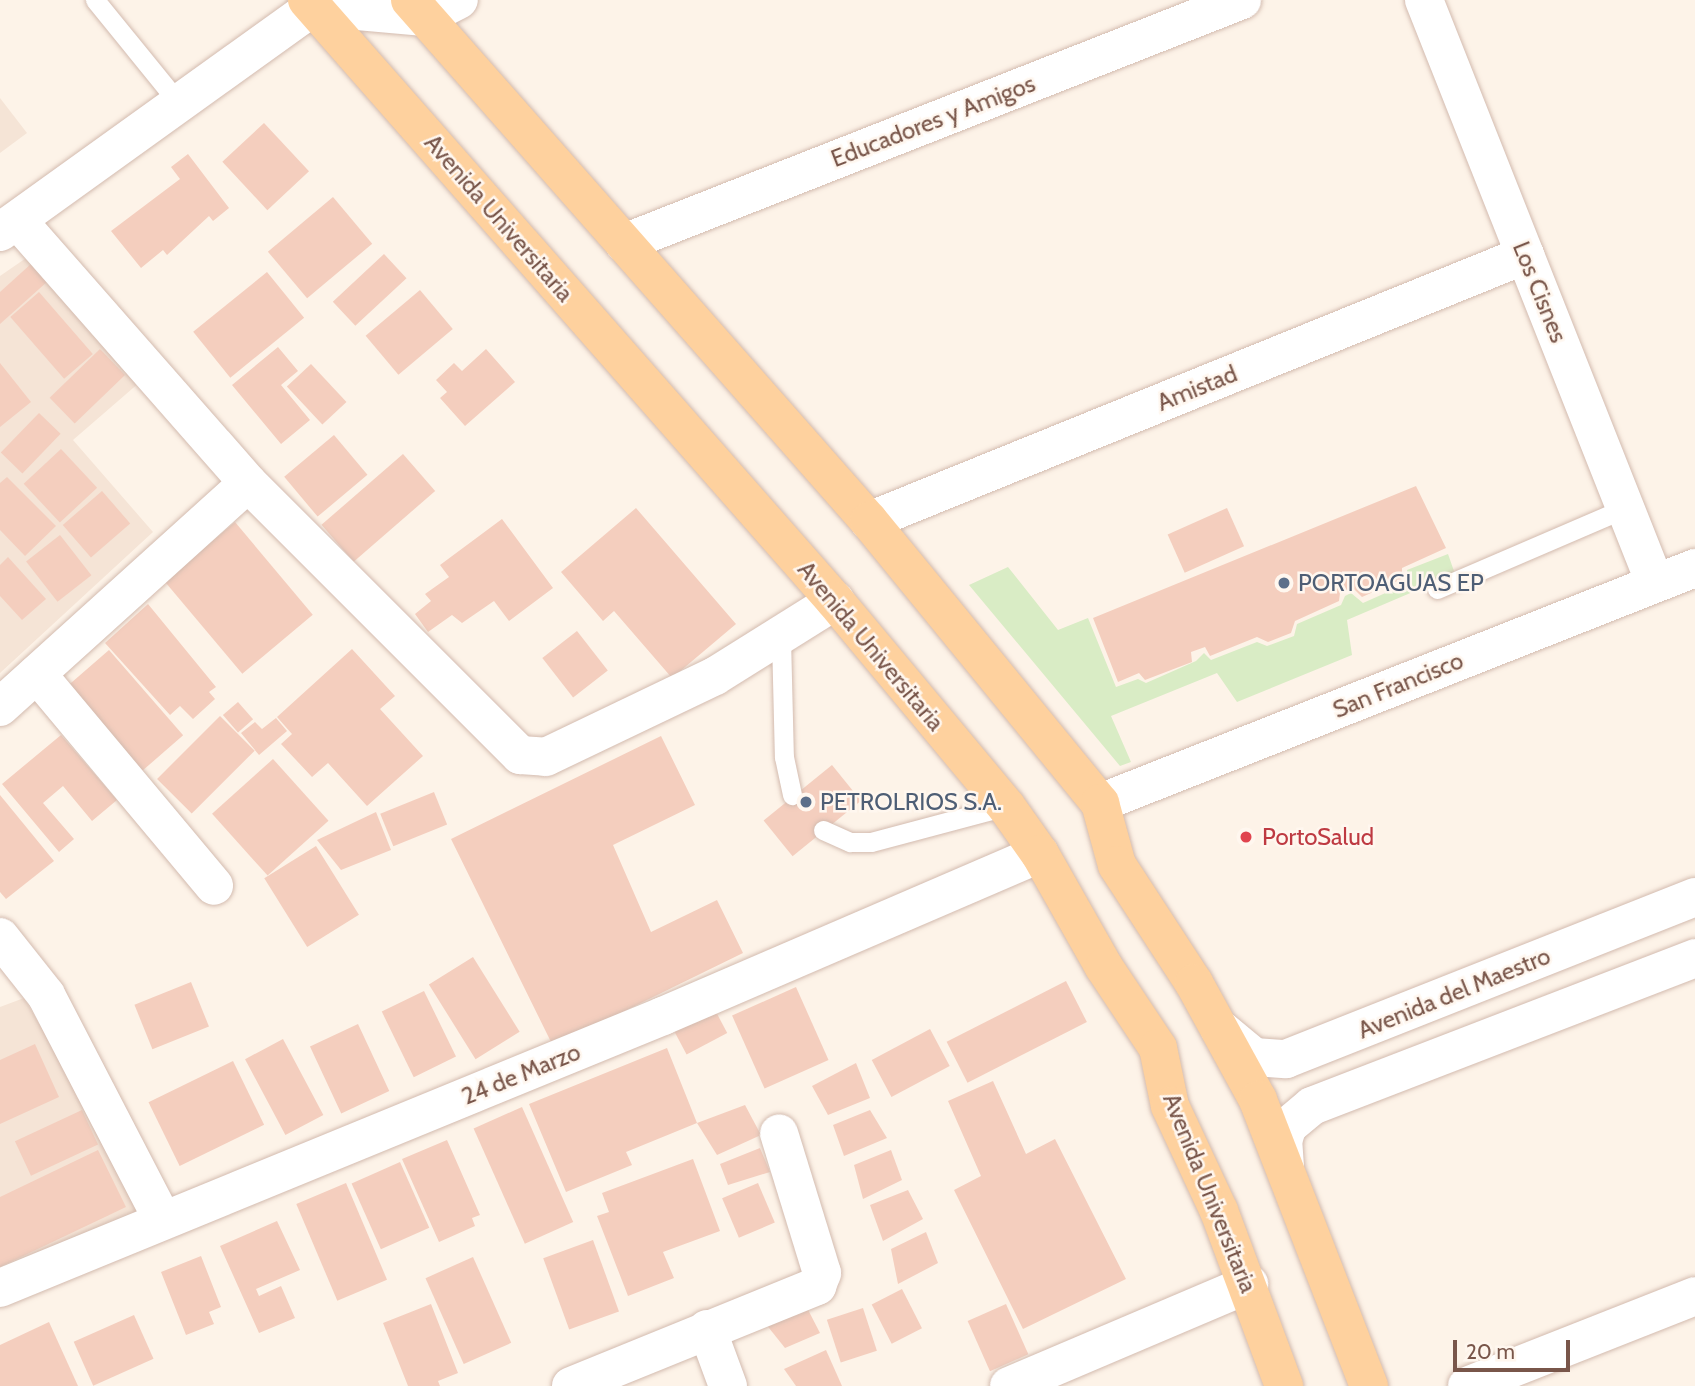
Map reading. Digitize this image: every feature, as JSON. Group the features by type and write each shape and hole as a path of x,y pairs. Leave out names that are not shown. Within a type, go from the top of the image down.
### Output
{"main road":[{"name":"Avenida Universitaria","path":"310,3 835,601 1006,806 1040,854 1104,967 1158,1048 1170,1106 1249,1284 1284,1386"},
{"path":"417,8 869,521 1100,803 1117,865 1219,1028 1258,1100 1369,1386"}],"street":[{"path":"459,0 417,8 310,3 9,226 248,483 505,744 529,758 546,757 716,676 835,601"},
{"name":"Educadores y Amigos","path":"624,243 1242,0"},
{"name":"Los Cisnes","path":"1424,0 1655,583"},
{"name":"Amistad","path":"869,521 1525,255"},
{"path":"0,707 248,483"},
{"name":"San Francisco","path":"1100,803 1695,568"},
{"path":"37,674 214,886"},
{"name":"24 de Marzo","path":"0,1288 663,1016 1040,854"},
{"name":"Avenida del Maestro","path":"1219,1028 1242,1049 1268,1060 1286,1059 1695,897"},
{"path":"0,937 46,995 163,1221"},
{"path":"1285,1167 1283,1141 1296,1115 1695,958"},
{"path":"1353,1033 1341,1051 1342,1065 1351,1075 1380,1082"},
{"path":"571,1386 707,1329 804,1293 820,1279 822,1273 779,1133"},
{"path":"1009,1386 1249,1284"},
{"path":"1467,1386 1695,1296"},
{"path":"707,1329 728,1386"}],"lane":[{"path":"95,0 177,101"},
{"path":"1437,589 1625,508"},
{"path":"780,638 785,757 792,795"},
{"path":"823,830 850,842 871,842 1006,806"}],"shaded area":[{"path":"0,98 27,133 0,153"},
{"path":"32,254 140,382 73,440 153,532 0,673 0,276"},
{"path":"24,998 93,1116 141,1218 0,1277 0,1007"}],"green space":[{"path":"1448,554 1455,574 1347,620 1352,655 1237,702 1217,673 1111,716 1131,762 1120,766 969,585 1008,567 1058,630 1088,618 1116,687 1138,679 1146,683 1196,661 1204,653 1211,660 1257,642 1267,646 1294,636 1297,624 1341,605 1345,596 1351,593 1363,603 1408,583 1407,570"}],"building":[{"path":"264,123 309,171 267,210 222,162"},
{"path":"188,154 229,208 213,221 209,216 167,255 163,250 141,268 111,231 180,179 171,167"},
{"path":"333,197 372,244 307,298 268,252"},
{"path":"384,254 407,278 355,326 333,302"},
{"path":"32,263 48,281 0,324 0,292"},
{"path":"267,272 304,318 230,378 193,332"},
{"path":"420,290 453,329 398,375 366,336"},
{"path":"39,292 93,354 64,379 10,317"},
{"path":"278,347 298,371 281,385 310,420 281,444 232,385"},
{"path":"100,349 125,375 75,424 50,398"},
{"path":"486,349 515,382 465,426 440,398 447,392 436,380 454,363 462,371"},
{"path":"0,363 31,402 0,427"},
{"path":"311,364 346,402 322,425 287,387"},
{"path":"39,413 61,434 22,473 1,453"},
{"path":"334,435 367,475 318,517 284,477"},
{"path":"61,449 97,488 60,523 24,484"},
{"path":"403,454 435,491 354,562 321,525"},
{"path":"7,477 56,526 25,556 0,530 0,483"},
{"name":"PORTOAGUAS EP","path":"1416,486 1446,548 1402,568 1402,579 1362,597 1353,588 1340,593 1339,601 1295,621 1291,633 1268,642 1257,637 1210,656 1205,647 1191,652 1192,662 1145,680 1139,673 1118,682 1093,618"},
{"path":"102,491 130,523 91,558 63,525"},
{"path":"636,508 736,624 672,678 614,611 603,621 561,572"},
{"path":"1227,508 1244,546 1185,573 1168,534"},
{"path":"502,519 553,588 509,621 494,601 462,623 452,615 428,632 415,614 431,601 425,594 449,577 440,565"},
{"path":"235,522 313,615 242,674 165,581"},
{"path":"60,535 91,575 58,602 26,561"},
{"path":"8,557 46,599 22,620 0,596 0,565"},
{"path":"148,604 216,687 209,692 215,699 193,719 180,706 170,715 105,643"},
{"path":"577,631 608,670 573,697 542,658"},
{"path":"352,649 395,696 380,709 423,756 367,806 328,763 312,777 281,744 292,734 277,717"},
{"path":"109,650 183,735 139,773 65,688"},
{"path":"238,702 253,719 238,732 223,715"},
{"path":"220,716 255,751 192,814 157,779"},
{"path":"276,718 287,731 259,755 241,733 255,722 262,729"},
{"path":"61,735 117,800 92,821 63,786 43,803 74,839 59,852 2,784"},
{"path":"661,736 695,805 613,845 651,932 717,900 743,953 553,1046 451,839"},
{"path":"273,759 329,821 268,876 212,814"},
{"path":"832,765 861,801 793,856 764,820"},
{"path":"434,792 447,824 393,846 380,814"},
{"path":"0,795 54,861 6,899 0,892"},
{"path":"376,812 391,850 341,870 317,840"},
{"path":"316,846 359,915 307,947 264,878"},
{"path":"473,957 520,1032 476,1059 429,985"},
{"path":"1066,981 1087,1022 967,1083 947,1042"},
{"path":"191,982 209,1027 152,1049 134,1005"},
{"path":"796,987 829,1060 765,1089 732,1015"},
{"path":"424,991 456,1057 414,1077 382,1012"},
{"path":"715,1010 727,1033 687,1055 674,1032"},
{"path":"358,1024 389,1091 341,1113 310,1046"},
{"path":"930,1029 950,1066 891,1097 872,1060"},
{"path":"283,1039 323,1115 285,1135 245,1059"},
{"path":"35,1044 59,1097 0,1124 0,1060"},
{"path":"667,1048 697,1123 626,1152 632,1165 566,1192 529,1104"},
{"path":"233,1061 264,1125 180,1166 149,1102"},
{"path":"856,1063 870,1098 828,1115 812,1086"},
{"path":"993,1081 1026,1154 1055,1139 1126,1279 1023,1329 954,1190 981,1176 948,1101"},
{"path":"745,1105 761,1135 717,1155 697,1123"},
{"path":"522,1107 573,1222 525,1244 474,1129"},
{"path":"82,1110 98,1144 31,1176 15,1141"},
{"path":"870,1110 887,1138 844,1156 833,1125"},
{"path":"447,1140 480,1215 472,1218 475,1226 439,1242 402,1159"},
{"path":"760,1148 770,1172 728,1185 720,1164"},
{"path":"98,1150 126,1207 0,1267 0,1197"},
{"path":"891,1150 902,1180 863,1199 854,1165"},
{"path":"693,1159 720,1231 663,1252 674,1278 628,1296 597,1216 609,1212 602,1193"},
{"path":"400,1162 429,1228 381,1249 352,1184"},
{"path":"346,1183 387,1280 337,1301 296,1204"},
{"path":"758,1183 775,1223 739,1238 722,1198"},
{"path":"908,1190 923,1219 883,1241 870,1205"},
{"path":"277,1221 300,1270 256,1289 259,1296 281,1286 295,1318 259,1333 220,1246"},
{"path":"926,1232 938,1263 898,1284 891,1249"},
{"path":"593,1240 619,1311 569,1330 543,1258"},
{"path":"201,1256 221,1307 209,1312 214,1324 186,1335 161,1272"},
{"path":"473,1257 511,1343 464,1364 425,1278"},
{"path":"902,1289 922,1328 892,1344 872,1304"},
{"path":"803,1300 820,1333 785,1348 761,1318"},
{"path":"431,1304 458,1373 438,1381 440,1386 408,1386 383,1323"},
{"path":"1006,1304 1028,1354 990,1371 968,1321"},
{"path":"863,1308 877,1351 841,1363 827,1320"},
{"path":"134,1315 154,1359 93,1386 74,1342"},
{"path":"49,1322 78,1386 0,1386 0,1345"},
{"path":"826,1350 842,1386 796,1386 784,1369"}],"place":[{"name":"PORTOAGUAS EP","path":"1284,583"},
{"name":"PETROLRIOS S.A.","path":"806,802"},
{"name":"PortoSalud","path":"1246,837"}]}
